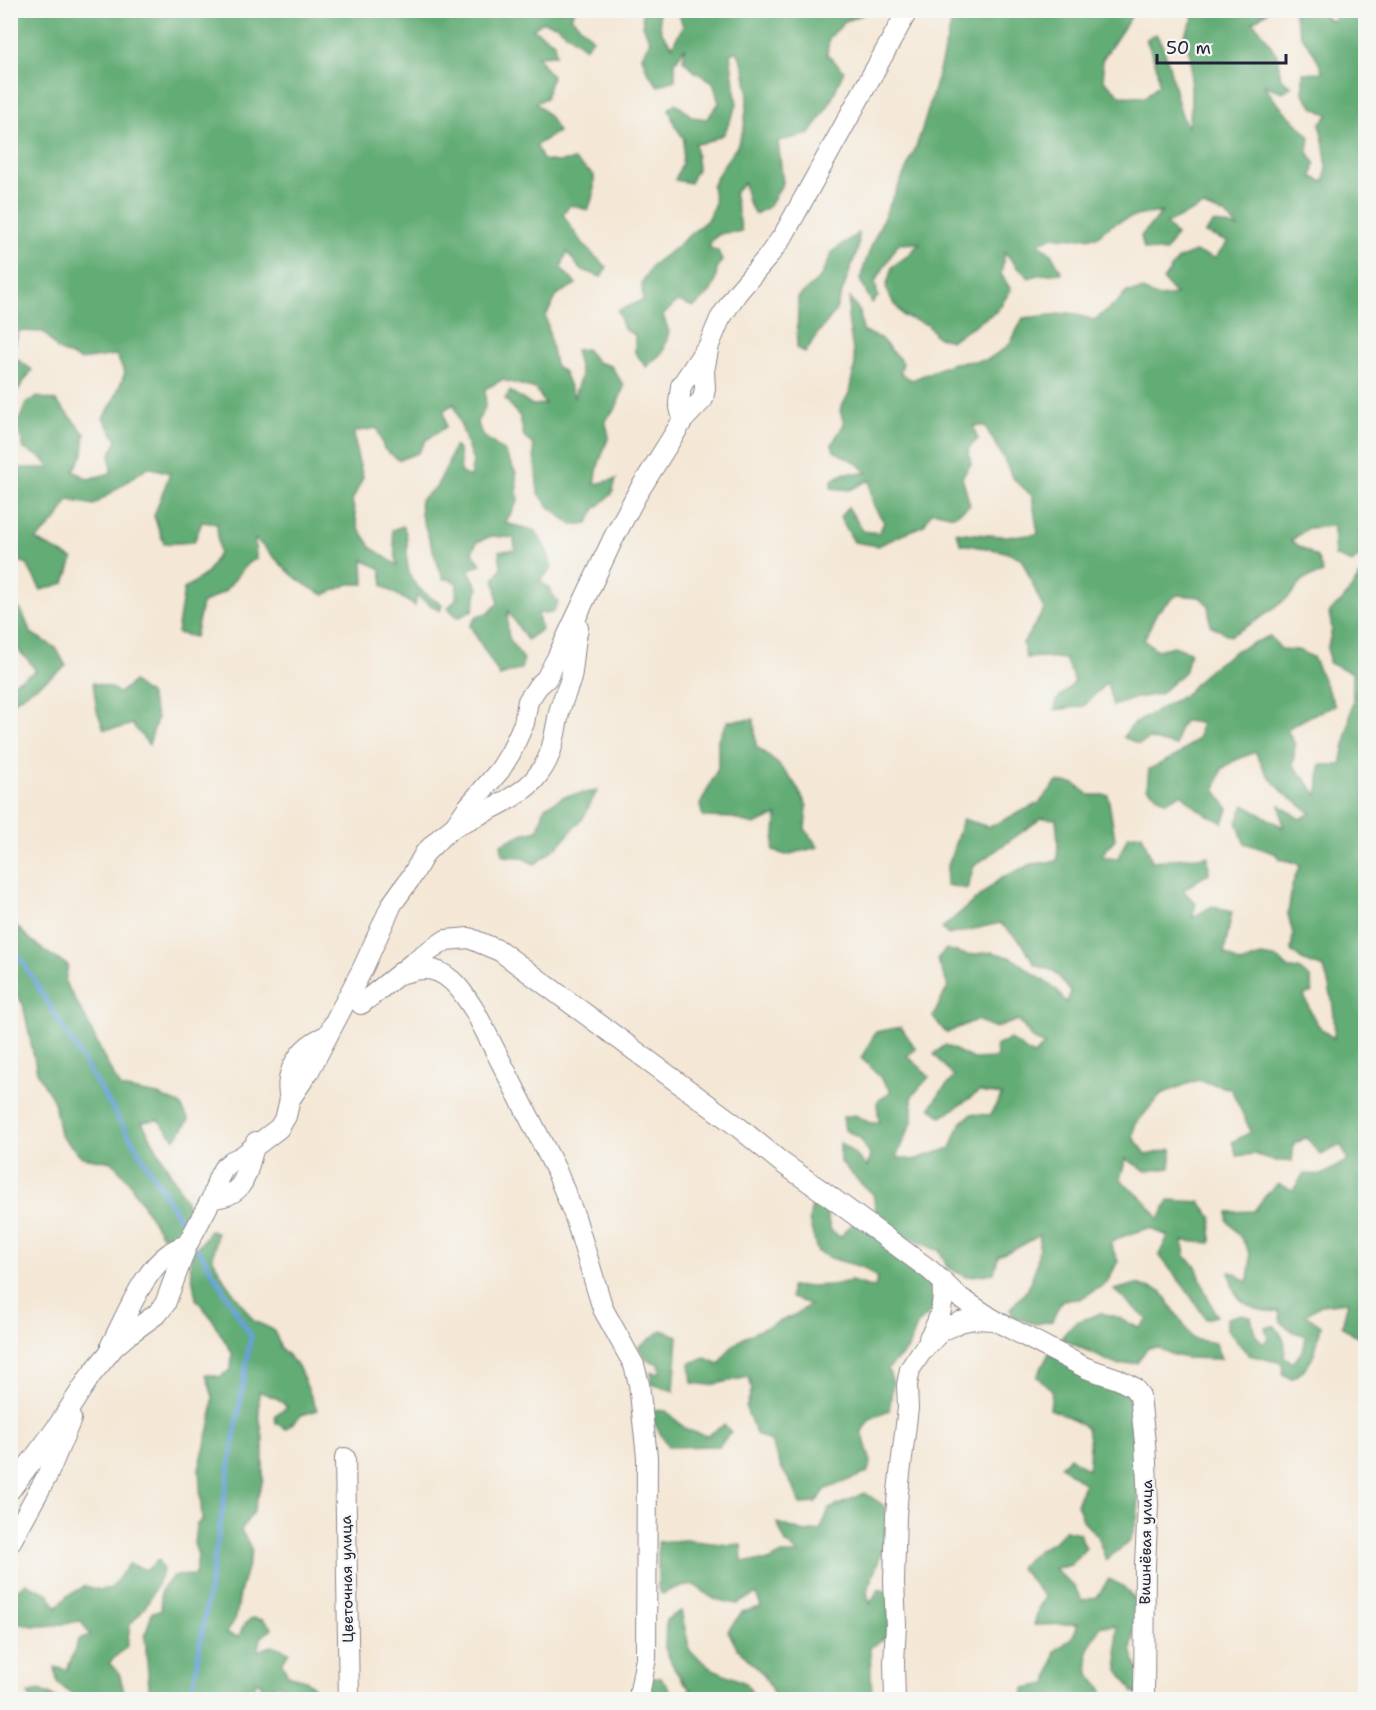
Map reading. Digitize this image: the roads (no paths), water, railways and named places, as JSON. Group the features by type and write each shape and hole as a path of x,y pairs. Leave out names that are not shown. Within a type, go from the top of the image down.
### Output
{"street":[{"path":"455,826 500,770 511,752 524,723 528,701 546,679 637,494 683,420 702,399 709,345 720,319 737,293 783,236 908,10"},
{"path":"10,1490 58,1425 91,1375 114,1347 159,1313 165,1304 187,1245 212,1198 223,1169 279,1128 286,1116 289,1093 309,1071 376,942 392,904 425,853 440,837 455,826 494,807 532,782 545,764 552,750 561,707 570,679 582,606"},
{"path":"327,1035 423,954 446,940 469,938 500,951 737,1126 781,1162 930,1270 959,1297 994,1320"},
{"path":"361,1004 376,942"},
{"path":"400,974 416,969 433,970 448,979 471,1004 556,1170 575,1217 603,1310 633,1365 639,1384 647,1457 647,1636 640,1691 641,1700"},
{"path":"105,1358 147,1275 169,1253 187,1245"},
{"path":"895,1700 894,1582 898,1491 908,1408 907,1385 910,1369 938,1324 944,1304 942,1281"},
{"path":"921,1351 940,1332 960,1322 974,1319 994,1320"},
{"name":"Вишнёвая улица","path":"994,1320 1086,1368 1118,1380 1133,1388 1140,1396 1148,1504 1144,1700"},
{"path":"10,1543 47,1476 91,1375"},
{"name":"Цветочная улица","path":"345,1458 349,1700"}],"waterway":[{"path":"10,941 180,1219"},
{"path":"191,1700 251,1336 199,1250"}]}
